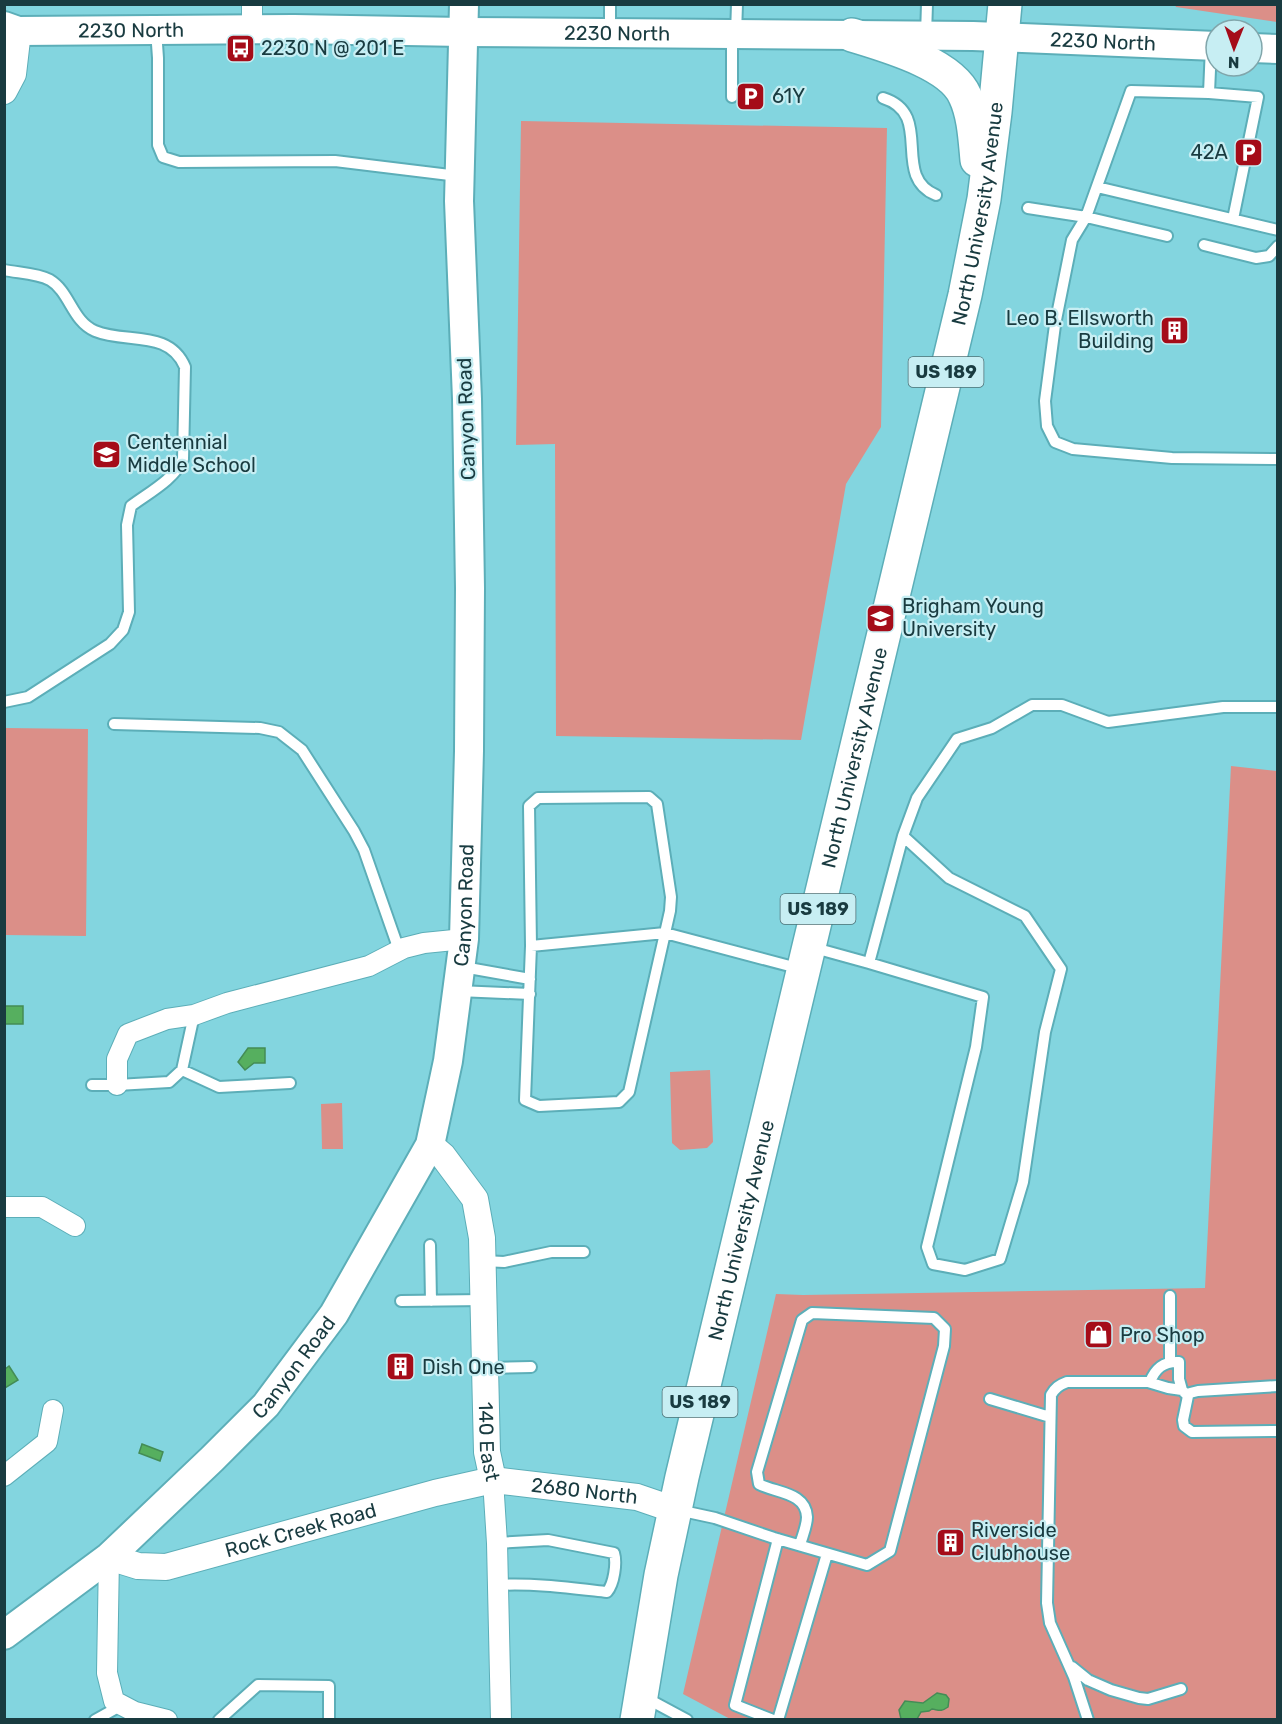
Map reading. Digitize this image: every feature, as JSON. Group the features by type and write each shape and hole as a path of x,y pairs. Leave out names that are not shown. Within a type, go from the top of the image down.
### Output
{"highway":[{"name":"North University Avenue","path":"638,1707 675,1510 965,295 980,219 995,112 1005,4"},
{"path":"852,35 942,70 950,76 965,95 974,129 980,219"}],"main road":[{"name":"2230 North","path":"11,28 156,30 252,17 464,18 610,33 1002,37 1204,46"},
{"name":"Canyon Road","path":"4,1635 108,1557 266,1405 334,1314 430,1145 448,1061 461,965 469,751 470,588 467,399 459,201 464,18"}],"street":[{"path":"4,91 13,74 11,28"},
{"path":"117,1085 117,1059 128,1034 167,1019 194,1015 227,1003 369,966 399,950 424,943 461,965"},
{"name":"140 East","path":"430,1145 443,1156 475,1198 482,1238 487,1452 493,1480 497,1543 501,1719"},
{"path":"4,1207 42,1207 75,1226"},
{"path":"4,1476 46,1442 53,1410"},
{"name":"2680 North","path":"493,1480 637,1497 675,1510"},
{"name":"Rock Creek Road","path":"108,1557 138,1566 166,1567 435,1493 493,1480"},
{"path":"108,1557 107,1673 114,1701 135,1712 167,1719"}],"lane":[{"path":"610,4 610,33"},
{"path":"732,97 737,4"},
{"path":"926,36 927,4"},
{"path":"156,30 158,145 163,158 178,162 335,161 460,177"},
{"path":"1209,93 1210,78"},
{"path":"1233,219 1257,98 1209,93 1131,91 1086,217 1072,240 1055,325 1045,401 1047,426 1055,442 1073,449 1172,458 1278,459"},
{"path":"883,98 894,101 907,116 912,137 913,170 924,189 936,195"},
{"path":"1097,186 1278,230"},
{"path":"1028,207 1086,217 1167,236"},
{"path":"1204,245 1256,258 1269,256 1278,246"},
{"path":"4,270 51,280 83,324 113,336 156,341 172,349 181,358 185,367 183,459 179,468 131,506 127,525 129,612 123,630 110,644 28,698 4,702"},
{"path":"869,963 903,836 917,798 957,739 992,728 1032,705 1062,705 1108,722 1223,708 1278,707"},
{"path":"114,724 260,728 279,732 302,750 364,850 399,950"},
{"path":"649,796 657,804 671,897 670,911 629,1092 619,1102 539,1106 525,1100 531,946 529,806 538,798 649,796"},
{"path":"531,946 665,933 807,958 869,963 983,997 976,1047 927,1247 933,1264 965,1270 1000,1259 1023,1182 1045,1032 1061,969 1025,916 949,878 903,836"},
{"path":"461,965 530,979"},
{"path":"461,965 530,994"},
{"path":"93,1085 169,1082 183,1070 194,1015"},
{"path":"183,1070 219,1087 290,1083"},
{"path":"430,1245 432,1301"},
{"path":"483,1261 504,1262 551,1252 584,1252"},
{"path":"1170,1296 1170,1362"},
{"path":"401,1301 484,1300"},
{"path":"675,1510 715,1518 778,1539 867,1565 890,1551 944,1346 945,1329 934,1318 812,1313 802,1320 758,1472 759,1484 795,1497 804,1504 807,1518 800,1545"},
{"path":"1150,1382 1157,1369 1170,1362 1179,1362 1179,1379 1185,1393 1184,1433 1278,1431"},
{"path":"486,1368 531,1367"},
{"path":"1088,1719 1069,1665 1050,1623 1047,1603 1050,1395 1067,1382 1150,1382 1185,1393 1278,1386"},
{"path":"990,1399 1050,1417"},
{"path":"778,1539 735,1706 776,1719 827,1554"},
{"path":"497,1543 548,1540 614,1553 615,1558 611,1588 607,1592 568,1587 498,1585"},
{"path":"1069,1665 1088,1680 1139,1698 1148,1699 1181,1689"},
{"path":"219,1719 258,1685 329,1686 329,1719"},
{"path":"95,1719 122,1705"},
{"path":"638,1707 687,1719"}],"shaded area":[{"path":"1175,5 1277,5 1277,22 1264,20 1264,18 1176,7"},
{"path":"521,121 887,128 881,427 846,484 801,740 556,736 555,444 516,445"},
{"path":"5,728 88,729 86,936 5,935"},
{"path":"1231,766 1277,771 1277,1719 732,1720 683,1694 776,1294 1205,1288"},
{"path":"5,1006 23,1006 23,1024 5,1024"},
{"path":"248,1048 265,1048 265,1063 254,1063 245,1070 238,1062"},
{"path":"710,1070 713,1142 707,1148 680,1150 672,1143 670,1072"},
{"path":"342,1103 343,1149 322,1149 321,1104"},
{"path":"9,1366 18,1380 5,1388 5,1369"},
{"path":"142,1444 163,1452 160,1461 139,1453"},
{"path":"937,1693 946,1695 949,1699 948,1707 942,1710 932,1709 921,1712 917,1719 901,1719 899,1710 905,1701 923,1703"}],"place":[{"name":"2230 N @ 201 E","path":"240,48"},
{"name":"61Y","path":"751,96"},
{"name":"42A","path":"1249,152"},
{"name":"Leo B. Ellsworth Building","path":"1175,330"},
{"name":"Centennial Middle School","path":"106,454"},
{"name":"Brigham Young University","path":"881,618"},
{"name":"Pro Shop","path":"1099,1335"},
{"name":"Dish One","path":"401,1367"},
{"name":"Riverside Clubhouse","path":"950,1542"}]}
